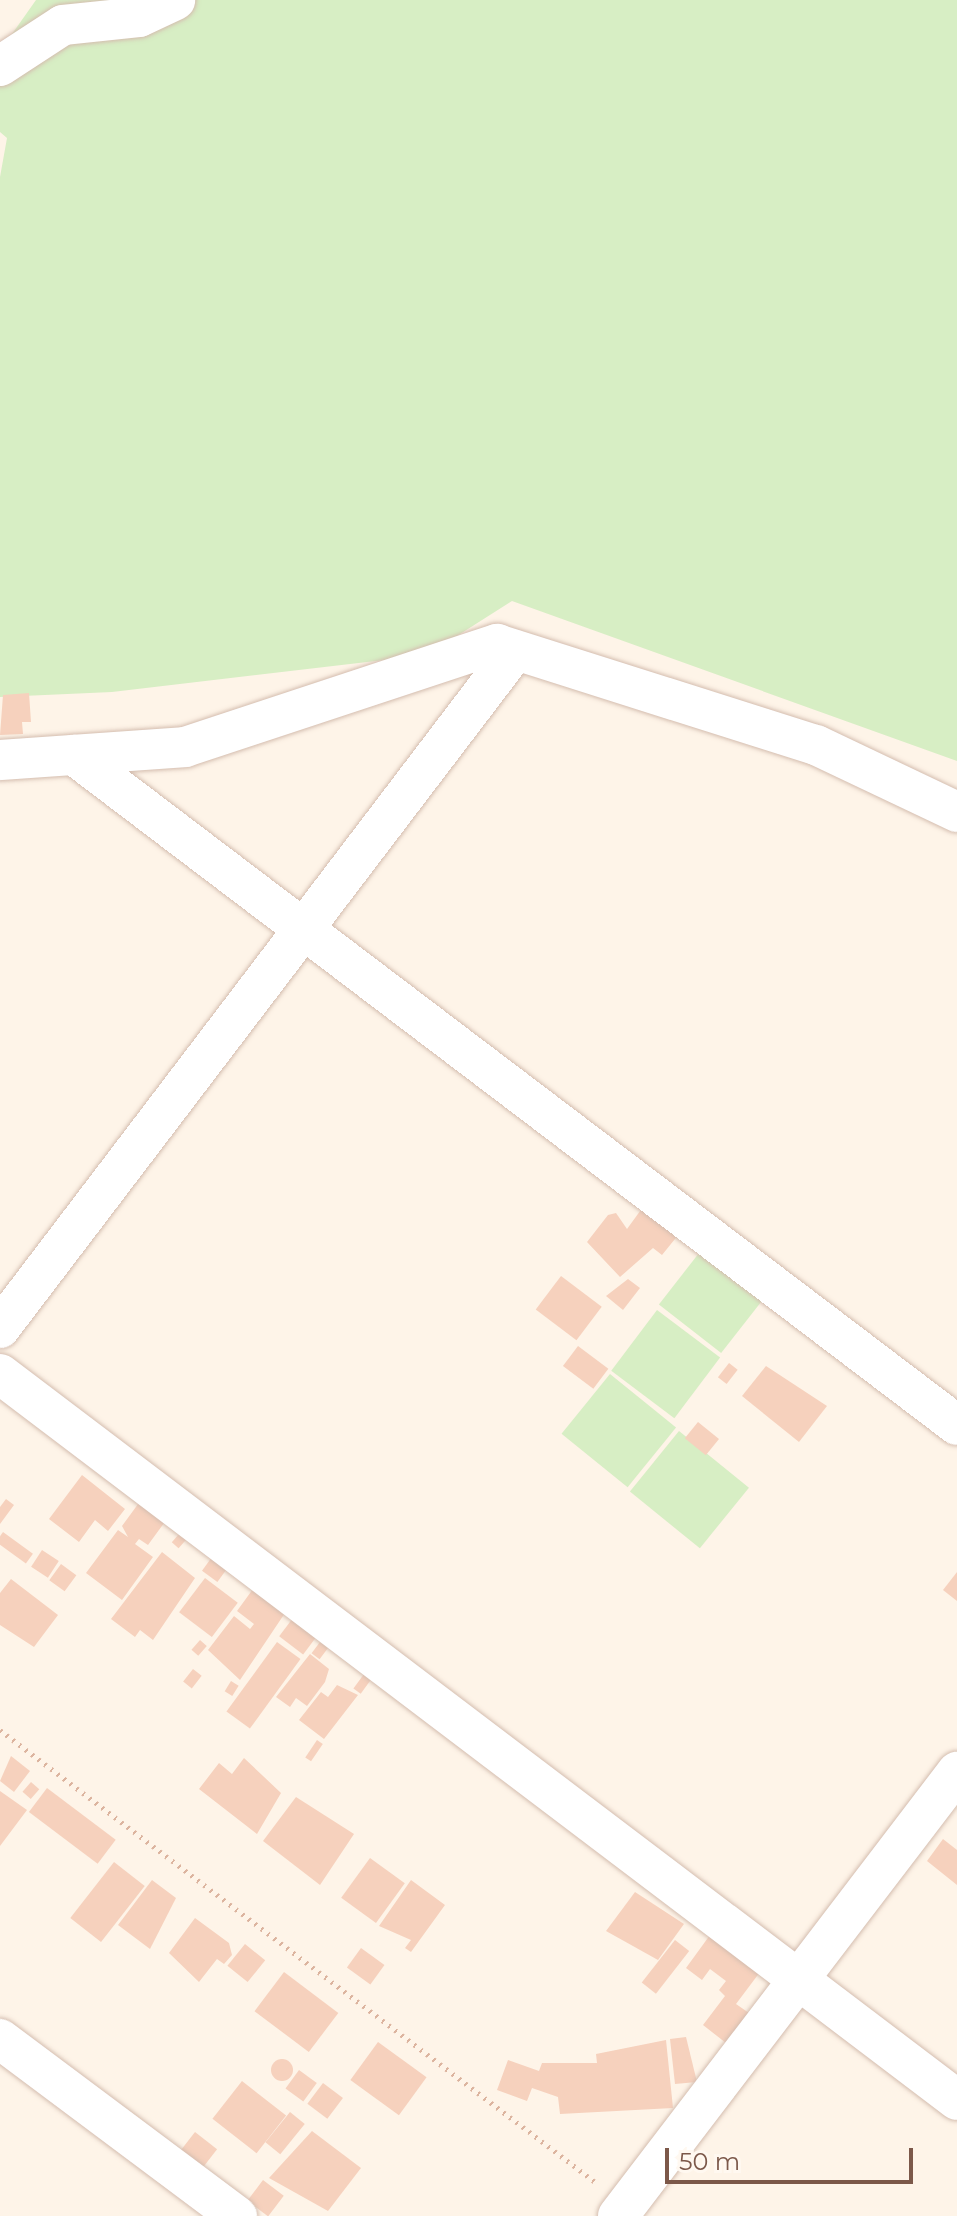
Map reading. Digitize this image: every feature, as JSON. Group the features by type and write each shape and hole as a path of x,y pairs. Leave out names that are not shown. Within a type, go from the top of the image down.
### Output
{"street":[{"path":"0,66 63,25 139,17 175,0"},
{"path":"0,760 185,747 497,644 816,745 957,812"},
{"path":"0,1328 515,651"},
{"path":"74,755 957,1425"},
{"path":"0,1374 957,2100"},
{"path":"622,2211 957,1772"},
{"path":"0,2039 237,2216"}],"path":[{"path":"0,1730 622,2211"}],"green space":[{"path":"36,0 957,0 957,761 512,601 427,655 112,692 0,697 0,177 7,138 0,132 0,51"},
{"path":"710,1239 772,1288 721,1353 659,1304"},
{"path":"657,1310 720,1358 674,1418 611,1371"},
{"path":"610,1374 676,1427 628,1487 562,1434"},
{"path":"679,1431 749,1488 700,1548 630,1492"}],"building":[{"path":"29,693 31,722 22,722 23,734 0,735 3,695"},
{"path":"643,1207 679,1234 662,1255 653,1248 620,1277 587,1242 608,1215 616,1213 627,1229"},
{"path":"561,1276 602,1307 576,1340 536,1310"},
{"path":"628,1279 640,1288 623,1310 606,1296"},
{"path":"578,1346 608,1369 593,1389 563,1366"},
{"path":"729,1363 738,1370 727,1384 718,1377"},
{"path":"766,1366 827,1406 799,1442 742,1396"},
{"path":"698,1422 719,1439 706,1455 685,1438"},
{"path":"82,1475 125,1509 108,1531 95,1520 79,1542 49,1519"},
{"path":"6,1499 14,1505 0,1524 0,1507"},
{"path":"141,1500 167,1519 148,1545 139,1539 135,1544 153,1557 122,1600 86,1573 118,1530 128,1537 122,1526"},
{"path":"3,1532 33,1554 26,1563 0,1545"},
{"path":"179,1534 186,1540 179,1548 172,1542"},
{"path":"42,1550 59,1561 48,1578 31,1567"},
{"path":"162,1552 195,1578 153,1640 140,1630 135,1637 111,1619"},
{"path":"212,1557 227,1568 217,1582 202,1571"},
{"path":"61,1564 76,1575 65,1591 49,1580"},
{"path":"957,1572 957,1601 943,1590"},
{"path":"205,1578 238,1603 212,1637 179,1612"},
{"path":"11,1579 58,1615 34,1647 0,1625 0,1593"},
{"path":"253,1589 285,1613 240,1680 208,1650 234,1616 250,1629 254,1624 237,1611"},
{"path":"293,1618 317,1636 303,1654 279,1636"},
{"path":"200,1640 207,1646 198,1656 191,1650"},
{"path":"277,1642 300,1659 250,1729 226,1712"},
{"path":"320,1642 328,1648 320,1659 312,1653"},
{"path":"310,1654 329,1669 325,1682 307,1706 296,1698 290,1707 276,1697"},
{"path":"193,1669 202,1676 192,1688 183,1682"},
{"path":"364,1674 371,1679 361,1694 353,1689"},
{"path":"231,1681 239,1686 232,1696 225,1691"},
{"path":"337,1685 358,1695 324,1739 299,1720 321,1692 328,1697"},
{"path":"317,1740 323,1744 311,1761 305,1757"},
{"path":"11,1756 30,1771 14,1792 0,1781"},
{"path":"244,1758 281,1793 257,1834 199,1789 219,1763 232,1774"},
{"path":"31,1782 39,1789 31,1799 22,1792"},
{"path":"47,1788 116,1840 98,1864 29,1812"},
{"path":"0,1791 27,1810 0,1846"},
{"path":"296,1797 354,1834 320,1885 263,1841"},
{"path":"943,1839 957,1850 957,1885 927,1861"},
{"path":"370,1858 405,1883 376,1923 341,1898"},
{"path":"114,1862 145,1886 101,1942 70,1918"},
{"path":"152,1880 176,1898 150,1949 118,1925"},
{"path":"411,1880 445,1905 411,1952 405,1948 411,1940 379,1926"},
{"path":"635,1892 684,1924 658,1960 606,1931"},
{"path":"195,1918 229,1943 232,1955 224,1964 217,1959 199,1982 169,1953"},
{"path":"710,1935 760,1972 736,2004 749,2013 726,2043 703,2025 725,1996 719,1990 726,1981 710,1969 702,1980 686,1968"},
{"path":"675,1940 689,1951 656,1994 642,1983"},
{"path":"245,1944 265,1960 248,1982 227,1966"},
{"path":"361,1948 384,1965 370,1984 347,1967"},
{"path":"284,1972 338,2013 309,2052 255,2011"},
{"path":"686,2037 697,2082 675,2084 670,2039"},
{"path":"666,2040 673,2108 560,2114 558,2097 532,2088 527,2101 497,2090 508,2060 539,2071 542,2063 597,2063 596,2054"},
{"path":"378,2042 427,2077 399,2115 350,2080"},
{"path":"278,2059 286,2059 293,2070 286,2081 278,2081 271,2074 271,2066"},
{"path":"299,2070 317,2083 303,2102 285,2089"},
{"path":"242,2081 286,2115 257,2153 212,2119"},
{"path":"323,2083 343,2098 327,2119 307,2104"},
{"path":"290,2112 305,2124 280,2154 265,2142"},
{"path":"312,2131 361,2168 328,2211 269,2178"},
{"path":"195,2132 217,2149 202,2168 180,2151"},
{"path":"263,2180 284,2196 268,2216 247,2201"}]}
